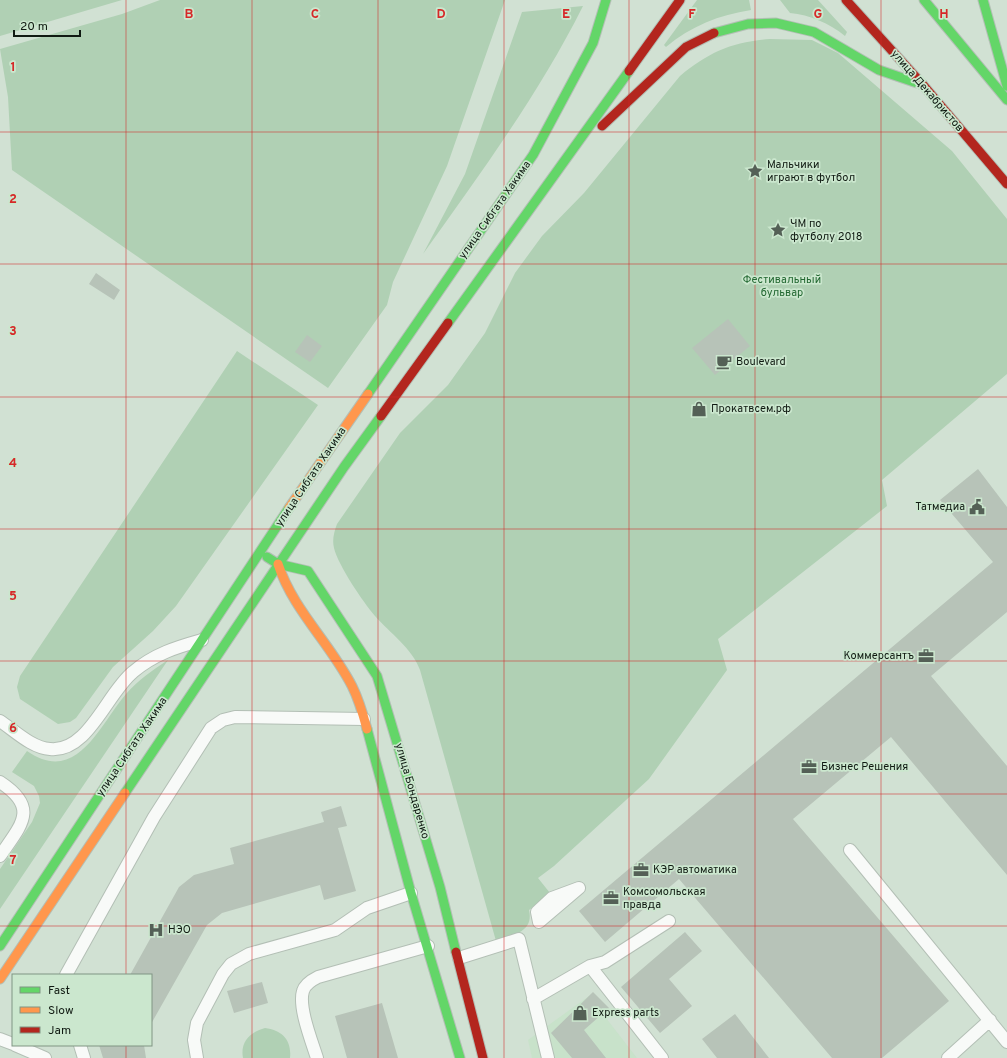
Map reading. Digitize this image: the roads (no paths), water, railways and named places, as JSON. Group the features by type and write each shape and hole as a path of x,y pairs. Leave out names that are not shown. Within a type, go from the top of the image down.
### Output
{"main road":[{"name":"улица Сибгата Хакима","path":"0,946 261,553 298,494 533,155 593,44 606,0"},
{"name":"улица Сибгата Хакима","path":"0,979 344,467 680,0"},
{"name":"улица Декабристов","path":"846,0 923,85 1007,184"},
{"path":"924,0 1007,100"},
{"path":"983,0 1007,86"},
{"name":"улица Сибгата Хакима","path":"562,164 686,47 703,37 733,27 769,23 814,32 880,70 923,85"},
{"name":"улица Бондаренко","path":"261,553 278,564 308,571 374,670 390,714 460,958 483,1058"},
{"path":"278,564 288,592 333,653 348,678 364,719 411,893 428,946 460,1058"}],"lane":[{"path":"0,721 39,747 50,750 73,744 84,735 112,694 133,672 162,653 203,640"},
{"path":"67,974 154,817 211,728 223,720 235,716 364,719"},
{"path":"0,856 22,824 24,814 18,796 1,782"},
{"path":"850,850 1007,1042"},
{"path":"197,1058 194,1040 197,1023 223,974 231,964 249,954 335,930 367,908 411,893"},
{"path":"533,998 590,966 604,962 669,921"},
{"path":"460,958 520,939 548,1058"},
{"path":"317,1058 301,1003 303,991 308,983 318,977 428,946"},
{"path":"590,966 662,1058"},
{"path":"948,1058 990,1020"},
{"path":"0,1039 12,1044"},
{"path":"16,1046 45,1058"},
{"path":"80,1046 84,1058"}],"place":[{"name":"Мальчики играют в футбол","path":"755,171"},
{"name":"ЧМ по футболу 2018","path":"778,230"},
{"name":"Boulevard","path":"724,362"},
{"name":"Прокатвсем.рф","path":"699,409"},
{"name":"Татмедиа","path":"977,507"},
{"name":"Коммерсантъ","path":"926,656"},
{"name":"Бизнес Решения","path":"809,767"},
{"name":"КЭР автоматика","path":"641,870"},
{"name":"Комсомольская правда","path":"611,898"},
{"name":"НЭО","path":"156,930"},
{"name":"Express parts","path":"580,1013"}],"park label":[{"name":"Фестивальный бульвар","path":"782,286"}]}
